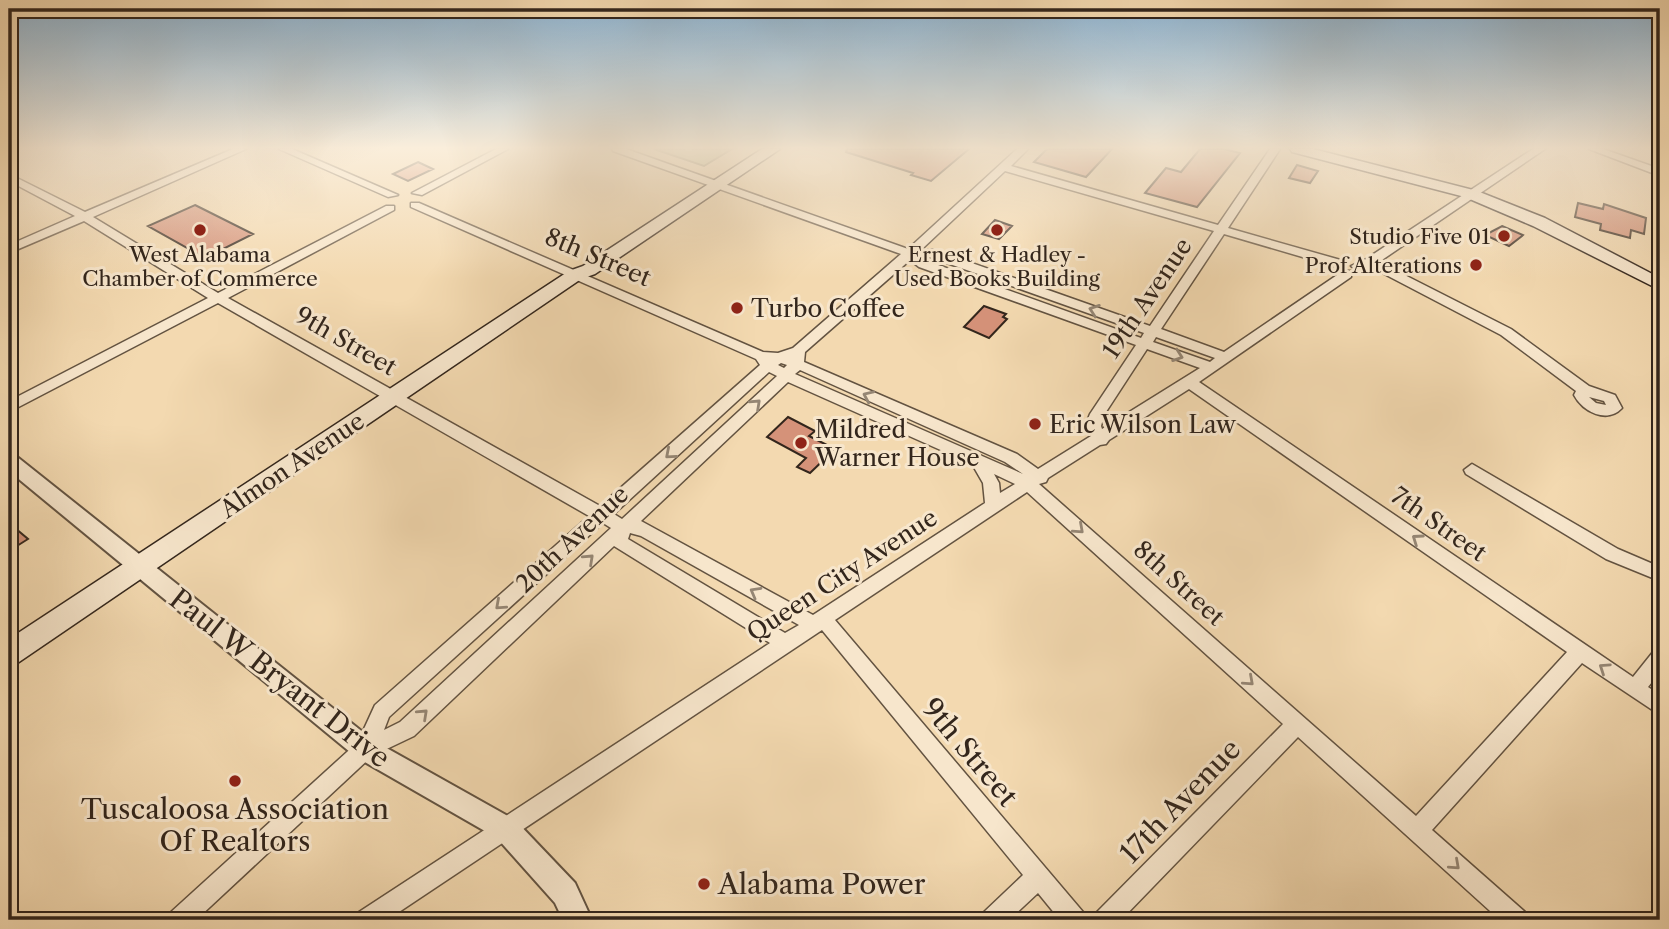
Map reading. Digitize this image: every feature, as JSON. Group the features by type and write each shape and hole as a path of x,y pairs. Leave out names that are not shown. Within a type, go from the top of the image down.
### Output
{"main road":[{"name":"Almon Avenue","path":"9,654 575,275 576,265 694,192"},
{"path":"1465,192 1539,222 1660,285"}],"street":[{"name":"9th Street","path":"39,192 84,216 218,298 623,527 636,526 819,622 1075,920"},
{"path":"9,249 140,192"},
{"path":"372,192 405,209 428,192"},
{"path":"9,407 218,298 391,202 404,192"},
{"path":"405,192 417,199"},
{"path":"740,192 909,253 923,264 1213,368"},
{"name":"20th Avenue","path":"179,920 365,749 407,729 975,192"},
{"path":"1089,192 1353,266 1506,332 1587,391"},
{"name":"19th Avenue","path":"1101,440 1093,426 1097,414 1246,192"},
{"name":"Queen City Avenue","path":"367,920 994,506 1213,368 1353,266 1474,192"},
{"name":"8th Street","path":"417,199 575,275 769,359 794,363 1011,458 1297,724 1517,920"},
{"path":"909,253 931,253 1228,358"},
{"name":"20th Avenue","path":"365,749 379,714 769,359 794,363"},
{"name":"8th Street","path":"794,363 977,460 1034,481"},
{"name":"7th Street","path":"1190,383 1660,706"},
{"path":"977,460 991,483 994,506"},
{"name":"Paul W Bryant Drive","path":"9,461 365,749 506,829 565,893 578,920"},
{"path":"1472,470 1612,554 1660,574"},
{"path":"623,527 619,541 627,547 786,644"},
{"path":"1417,831 1580,651"},
{"path":"1635,689 1660,658"},
{"name":"17th Avenue","path":"1105,920 1297,724"},
{"path":"992,920 1038,877"}],"building":[{"path":"1146,192 1209,192 1197,207"},
{"path":"1578,203 1603,209 1604,204 1646,218 1644,234 1631,230 1630,238 1600,230 1601,224 1575,217"},
{"name":"West Alabama Chamber of Commerce","path":"195,205 253,234 205,258 148,226"},
{"name":"Ernest & Hadley - Used Books Building","path":"995,220 1012,226 999,239 982,234"},
{"name":"Studio Five 01","path":"1502,226 1523,235 1509,246 1485,235"},
{"path":"984,306 1006,314 1003,317 1007,319 989,338 964,327"},
{"name":"Mildred Warner House","path":"788,417 815,431 809,436 835,449 810,473 797,467 806,458 767,437"},
{"path":"9,523 28,539 9,551"}],"place":[{"name":"West Alabama Chamber of Commerce","path":"200,230"},
{"name":"Ernest & Hadley - Used Books Building","path":"997,230"},
{"name":"Studio Five 01","path":"1504,236"},
{"name":"Prof Alterations","path":"1476,265"},
{"name":"Turbo Coffee","path":"737,308"},
{"name":"Eric Wilson Law","path":"1035,424"},
{"name":"Mildred Warner House","path":"801,443"},
{"name":"Tuscaloosa Association Of Realtors","path":"235,781"},
{"name":"Alabama Power","path":"704,884"}]}
